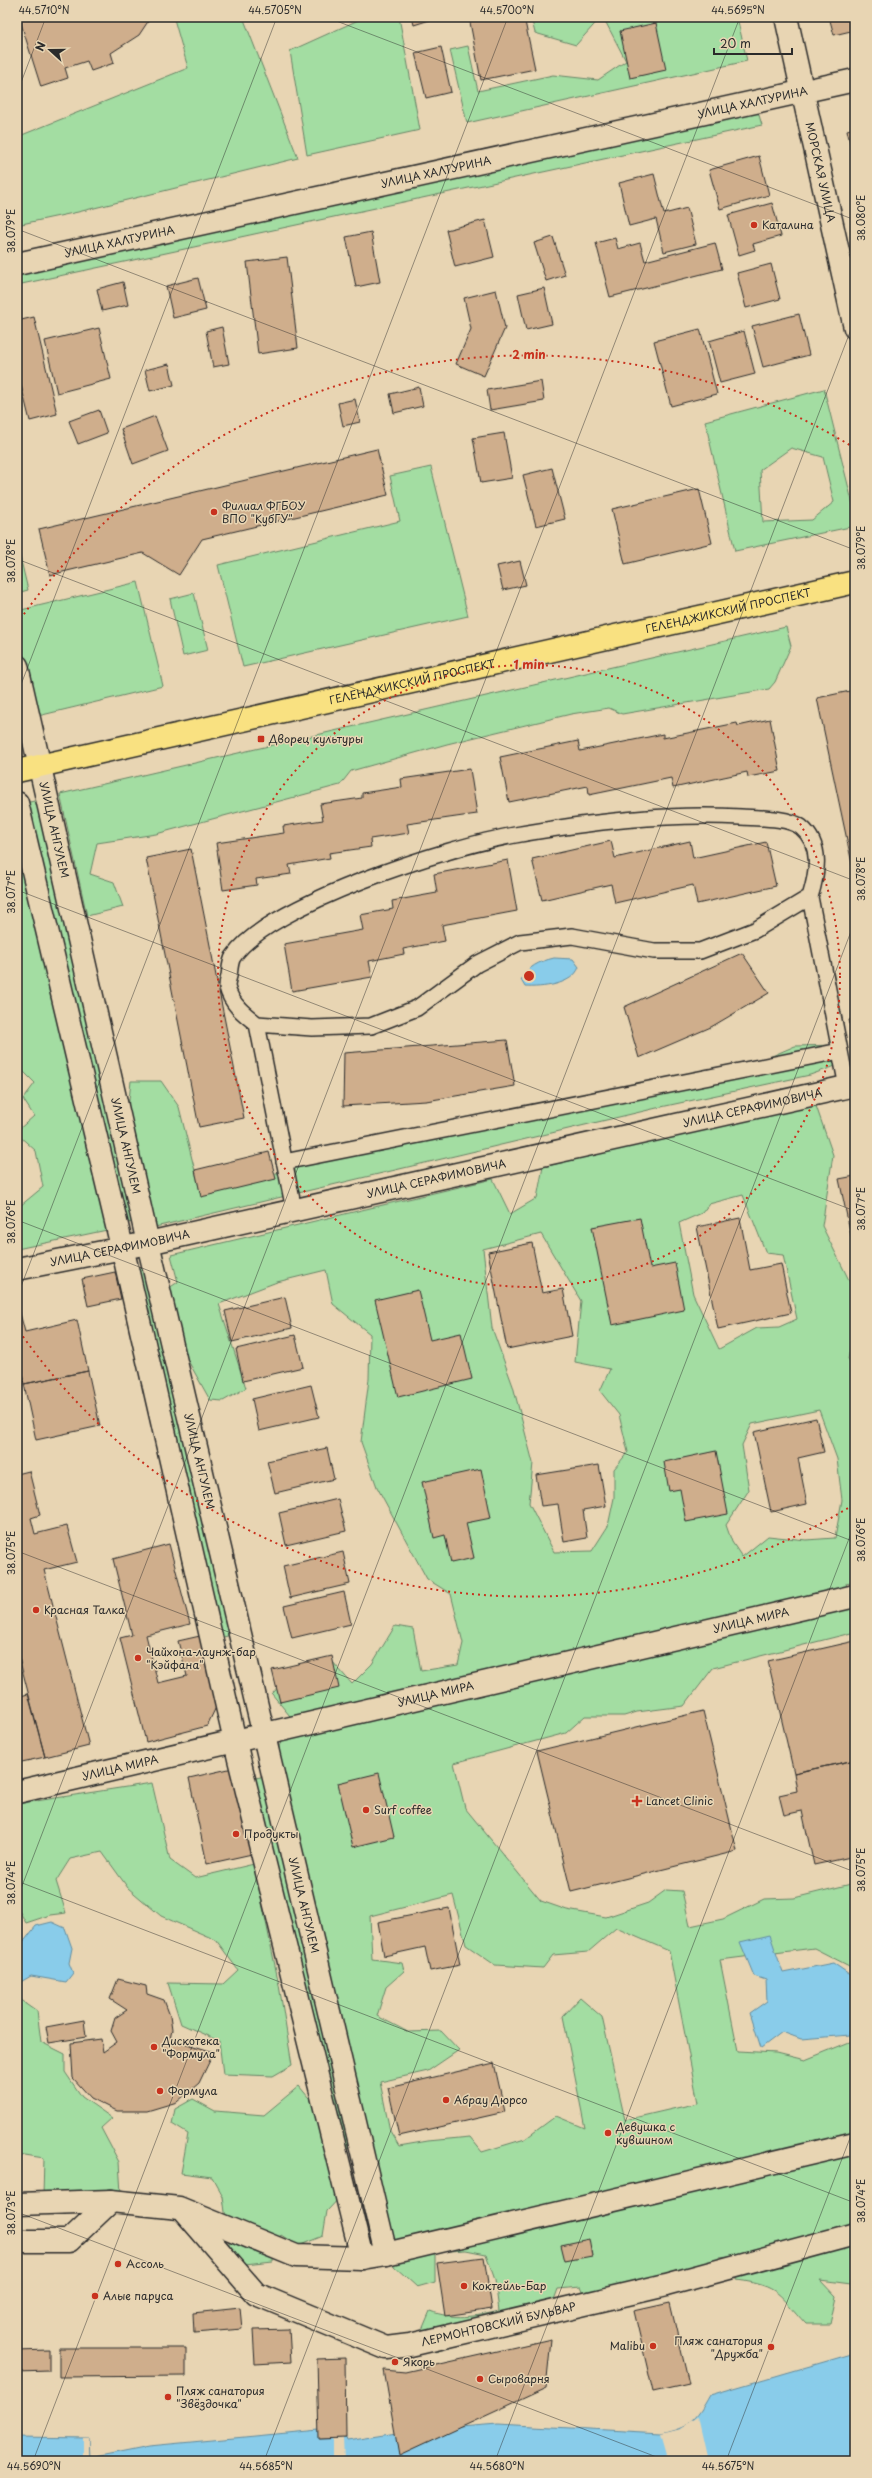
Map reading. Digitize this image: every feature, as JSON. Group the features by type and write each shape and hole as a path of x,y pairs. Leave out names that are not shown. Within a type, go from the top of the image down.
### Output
{"main road":[{"name":"ГЕЛЕНДЖИКСКИЙ ПРОСПЕКТ","path":"17,771 38,765 855,582"}],"street":[{"name":"МОРСКАЯ УЛИЦА","path":"786,17 855,328"},
{"name":"УЛИЦА ХАЛТУРИНА","path":"17,264 855,80"},
{"name":"УЛИЦА АНГУЛЕМ","path":"17,666 38,765 148,1243 386,2254"},
{"path":"17,803 122,1247 236,1741 362,2258"},
{"name":"УЛИЦА СЕРАФИМОВИЧА","path":"17,1269 148,1243 851,1086"},
{"name":"УЛИЦА МИРА","path":"17,1792 263,1736 855,1596"},
{"path":"17,2204 111,2202 184,2210 296,2256 362,2258 386,2254 855,2143"},
{"path":"17,2241 69,2242 111,2202"},
{"name":"ЛЕРМОНТОВСКИЙ БУЛЬВАР","path":"184,2210 256,2294 386,2348 410,2345 666,2285 855,2234"}],"lane":[{"path":"810,897 755,930 700,951 654,951 572,936 520,942 477,964 417,1008 371,1026 312,1028 257,1024 237,1008 227,986 232,958 252,937 312,901 411,863 512,836 599,822 696,815 775,819 800,826 815,845 817,872 810,897 840,1051 851,1086"},
{"path":"257,1024 294,1210"},
{"path":"284,1162 840,1051"}],"green space":[{"path":"176,17 243,17 298,158 78,212 17,225 17,137 188,68 174,19"},
{"path":"365,17 399,17 420,130 307,155 290,51"},
{"path":"531,17 601,17 576,45 535,33"},
{"path":"603,17 737,17 747,61 467,123 450,50 468,46 478,91 553,75 598,80 626,61"},
{"path":"758,112 762,125 17,285 17,273"},
{"path":"824,389 855,513 855,526 735,551 705,421","holes":["791,448 823,457 834,502 812,520 763,522 760,470"]},
{"path":"431,467 468,616 243,667 218,565 400,521 390,476"},
{"path":"17,544 28,590 17,593"},
{"path":"138,582 163,686 38,716 17,630 17,611"},
{"path":"194,593 208,650 183,656 170,599"},
{"path":"786,627 791,646 775,682 769,689 622,714 609,708 571,714 447,744 351,771 340,785 156,834 97,843 90,874 114,882 123,907 87,916 60,794"},
{"path":"39,800 136,1221 124,1224 25,803"},
{"path":"17,835 107,1230 17,1249 17,1206 20,1206 43,1187 36,1151 17,1134 17,1131 34,1116 23,1099 35,1083 17,1065"},
{"path":"839,1045 844,1063 810,1075 661,1107 155,1227 128,1110 131,1081 161,1081 179,1107 201,1195 307,1164 758,1062 795,1046"},
{"path":"815,1103 833,1155 822,1226 855,1292 855,1324 848,1359 855,1367 855,1581 846,1583 855,1614 855,1632 713,1668 684,1706 637,1712 624,1716 585,1716 566,1733 454,1763 465,1808 541,1901 567,1910 606,1917 648,1903 666,1890 682,1891 690,1926 723,1919 764,1899 794,1898 855,1883 855,1969 814,1948 720,1960 738,2051 777,2053 805,2060 852,2041 855,2025 855,2273 851,2284 820,2280 836,2297 830,2324 806,2324 777,2293 762,2285 737,2280 738,2255 719,2257 719,2280 590,2309 581,2287 558,2289 546,2322 434,2352 416,2344 430,2311 448,2316 464,2317 499,2311 495,2280 486,2254 466,2250 435,2252 435,2282 417,2287 394,2266 279,1779 279,1746 294,1721 272,1694 299,1665 332,1661 352,1684 372,1664 395,1626 413,1629 421,1671 458,1665 463,1643 451,1594 427,1579 377,1487 361,1442 369,1379 370,1334 333,1304 326,1270 277,1282 219,1304 246,1388 223,1401 210,1400 186,1357 166,1290 178,1282 171,1255 493,1179 510,1214 537,1198 543,1167","holes":["743,1195 766,1253 783,1255 797,1319 779,1327 757,1328 719,1349 693,1294 679,1223 702,1213 709,1204","541,1234 581,1301 575,1362 610,1369 600,1391 619,1415 628,1452 614,1469 614,1498 608,1526 592,1551 554,1552 529,1503 533,1463 513,1386 492,1328 483,1249","819,1410 837,1459 842,1500 835,1538 806,1540 768,1536 742,1557 732,1542 726,1525 749,1490 742,1445 752,1424","453,1895 466,1945 495,1965 543,1968 553,1955 588,1952 616,1928 669,1951 698,2103 625,2120 602,2017 580,1998 563,2016 585,2128 556,2116 525,2139 482,2152 470,2137 428,2141 399,2146 390,2131 380,2082 428,2071 459,2050 441,2031 408,2032 377,2016 386,1987 404,1971 402,1963 372,1959 370,1916"]},
{"path":"148,1266 235,1634 216,1639 133,1269"},
{"path":"270,1775 358,2145 339,2149 251,1779"},
{"path":"152,1783 170,1860 195,1878 254,1864 279,1985 292,2065 273,2076 223,2074 219,2041 181,2024 168,1983 223,1984 238,1970 216,1940 161,1916 128,1888 102,1852 70,1859 56,1881 66,1913 50,1915 26,1923 17,1907 17,1804"},
{"path":"17,1997 37,2011 41,2042 65,2054 65,2072 82,2097 112,2118 101,2128 119,2162 121,2193 43,2196 44,2158 25,2155 17,2158"},
{"path":"299,2086 313,2103 343,2194 327,2211 323,2236 298,2246 281,2235 274,2245 273,2262 245,2265 231,2257 223,2197 212,2177 181,2173 188,2134 172,2124 175,2109 193,2099 215,2111 264,2115"}],"water":[{"path":"554,958 573,959 579,967 576,973 563,982 556,984 539,987 525,987 521,980 527,971 543,961"},
{"path":"52,1922 65,1928 72,1948 69,1963 73,1973 66,1982 31,1976 17,1984 17,1944 25,1940 36,1926"},
{"path":"770,1935 783,1973 833,1963 855,1978 849,2035 801,2039 782,2032 761,2048 750,2013 767,2001 766,1980 754,1976 740,1942"},
{"path":"855,2353 855,2461 17,2461 17,2437 89,2438 90,2458 149,2446 319,2430 320,2439 346,2438 347,2441 410,2431 498,2424 661,2433 679,2428 691,2422 696,2417 710,2395"}],"pier":[{"path":"698,2417 708,2461 669,2461 661,2433 681,2428"},
{"path":"83,2438 89,2438 89,2461 83,2461"},
{"path":"343,2438 344,2461 333,2461 333,2439"}],"building":[{"path":"19,17 151,17 139,35 111,53 114,63 91,71 87,61 65,68 68,78 41,87"},
{"path":"412,17 436,17 436,18 414,25"},
{"path":"469,17 524,17 535,69 481,80"},
{"path":"829,17 855,17 855,30 834,35"},
{"path":"656,23 666,70 630,78 620,31"},
{"path":"441,47 451,92 426,98 415,53"},
{"path":"855,128 855,163 847,130"},
{"path":"759,156 769,195 720,209 709,170"},
{"path":"654,174 664,214 687,208 696,244 664,252 656,219 629,226 619,183"},
{"name":"Каталина","path":"772,203 781,236 753,244 755,250 739,255 728,215"},
{"path":"485,220 494,257 455,267 446,230"},
{"path":"371,232 380,282 356,287 346,237"},
{"path":"553,237 565,275 546,281 534,243"},
{"path":"615,238 618,249 640,243 645,261 715,243 722,269 610,297 596,243"},
{"path":"287,257 298,348 258,354 247,262"},
{"path":"771,264 780,299 746,308 737,273"},
{"path":"198,278 206,310 173,318 166,286"},
{"path":"123,282 128,305 102,311 97,289"},
{"path":"544,288 552,324 526,330 518,294"},
{"path":"496,290 505,328 484,376 456,364 471,329 464,298"},
{"path":"799,314 809,355 763,367 752,326"},
{"path":"34,317 57,414 30,421 17,369 17,321"},
{"path":"222,327 229,364 213,367 206,331"},
{"path":"99,328 111,379 57,393 45,341"},
{"path":"700,329 717,394 671,406 654,341"},
{"path":"744,331 755,374 720,383 709,341"},
{"path":"169,364 174,385 150,391 145,370"},
{"path":"541,381 544,401 490,410 487,390"},
{"path":"419,387 423,406 394,413 390,394"},
{"path":"355,399 360,422 343,426 338,403"},
{"path":"99,410 107,433 78,444 69,421"},
{"path":"155,416 168,451 133,464 121,429"},
{"path":"504,433 512,478 481,483 473,438"},
{"name":"Филиал ФГБОУ ВПО \"КубГУ\"","path":"377,449 388,495 202,539 179,575 143,553 50,575 39,529"},
{"path":"552,468 565,519 536,526 523,475"},
{"path":"699,489 712,543 625,564 612,509"},
{"path":"520,561 526,585 503,590 497,566"},
{"path":"855,690 855,878 817,698"},
{"path":"770,719 780,771 748,777 747,772 673,788 671,778 589,795 588,786 509,802 500,757 578,741 580,751 663,734 663,738 737,723 738,726"},
{"path":"470,769 477,814 407,824 409,833 370,839 371,847 329,853 330,858 289,865 291,874 256,879 257,885 223,890 216,843 284,833 283,826 323,820 320,804 362,798 362,793 402,787 401,779"},
{"path":"611,841 615,858 690,841 693,858 766,842 776,886 697,904 693,885 615,903 611,884 542,900 532,859"},
{"path":"191,849 244,1118 199,1127 146,858"},
{"path":"508,860 517,911 442,925 445,941 403,949 404,954 369,961 372,977 292,991 284,944 363,930 360,915 393,909 392,901 437,893 434,874"},
{"path":"742,953 769,993 711,1027 639,1058 624,1007"},
{"path":"855,1018 855,1044 854,1044 849,1020"},
{"path":"507,1040 515,1086 426,1101 343,1106 344,1053"},
{"path":"269,1152 276,1179 201,1197 195,1170"},
{"path":"855,1176 855,1239 852,1240 839,1179"},
{"path":"640,1218 650,1268 675,1263 684,1310 612,1325 592,1227"},
{"path":"740,1218 750,1270 781,1264 791,1313 718,1329 697,1227"},
{"path":"532,1243 542,1293 563,1289 572,1336 507,1349 488,1252"},
{"path":"115,1272 121,1299 88,1306 82,1279"},
{"path":"418,1290 430,1340 461,1333 472,1379 398,1397 375,1300"},
{"path":"285,1297 292,1328 232,1342 225,1311"},
{"path":"17,1302 25,1332 77,1320 88,1371 24,1384 22,1373 17,1374"},
{"path":"295,1335 303,1367 243,1381 236,1349"},
{"path":"88,1371 100,1426 36,1440 24,1384"},
{"path":"311,1385 319,1417 259,1431 252,1399"},
{"path":"816,1418 824,1452 798,1458 807,1504 771,1512 754,1432"},
{"path":"327,1448 334,1479 275,1493 267,1461"},
{"path":"716,1451 728,1514 686,1522 680,1489 669,1491 664,1462"},
{"path":"599,1465 606,1506 583,1510 587,1538 564,1542 558,1504 541,1506 536,1475"},
{"path":"481,1469 491,1518 466,1523 474,1558 451,1563 445,1535 434,1538 422,1482"},
{"name":"Красная Талка","path":"29,1471 40,1515 31,1518 35,1534 67,1526 77,1562 44,1570 89,1746 45,1757 17,1650 17,1474"},
{"path":"338,1499 346,1531 286,1545 279,1513"},
{"name":"Чайхона-лаунж-бар \"Кэйфана\"","path":"169,1544 190,1624 146,1635 158,1683 187,1676 178,1641 200,1636 217,1705 207,1726 146,1742 120,1638 132,1635 113,1559"},
{"path":"343,1552 350,1584 290,1598 283,1566"},
{"path":"344,1592 351,1624 292,1638 284,1606"},
{"path":"855,1641 855,1760 794,1773 768,1661"},
{"path":"332,1656 339,1688 280,1702 272,1670"},
{"path":"28,1694 45,1757 17,1763 17,1697"},
{"name":"Lancet Clinic","path":"703,1711 737,1851 571,1892 537,1751"},
{"path":"855,1760 855,1856 814,1865 802,1811 784,1815 779,1795 797,1791 794,1773"},
{"path":"233,1768 252,1854 207,1864 189,1778"},
{"name":"Surf coffee","path":"379,1773 394,1837 353,1847 338,1783"},
{"path":"449,1908 460,1965 430,1971 425,1947 384,1956 378,1922"},
{"name":"Дискотека \"Формула\"","path":"118,1979 146,1986 147,1994 164,2000 170,2016 172,2030 170,2039 214,2052 199,2083 177,2102 147,2111 117,2111 91,2098 73,2078 71,2043 101,2039 103,2052 117,2042 111,2031 115,2018 127,2010 110,1999"},
{"path":"84,2020 86,2037 49,2043 46,2027"},
{"name":"Абрау Дюрсо","path":"494,2063 505,2112 399,2136 388,2088"},
{"path":"589,2239 592,2256 565,2261 561,2245"},
{"name":"Коктейль-Бар","path":"484,2257 492,2309 445,2316 437,2263"},
{"path":"670,2303 689,2384 653,2392 634,2311"},
{"path":"240,2308 242,2329 194,2333 193,2313"},
{"path":"289,2329 291,2362 255,2364 253,2330"},
{"path":"551,2339 546,2388 399,2456 384,2370 405,2372"},
{"path":"59,2348 186,2348 186,2376 59,2377"},
{"path":"49,2350 49,2371 17,2372 17,2351"},
{"path":"345,2358 346,2438 319,2439 317,2359"}],"place":[{"name":"Каталина","path":"754,225"},
{"name":"Филиал ФГБОУ ВПО \"КубГУ\"","path":"214,512"},
{"name":"Дворец культуры","path":"261,739"},
{"name":"Красная Талка","path":"36,1610"},
{"name":"Чайхона-лаунж-бар \"Кэйфана\"","path":"138,1658"},
{"name":"Lancet Clinic","path":"637,1801"},
{"name":"Surf coffee","path":"366,1810"},
{"name":"Продукты","path":"236,1834"},
{"name":"Дискотека \"Формула\"","path":"154,2047"},
{"name":"Формула","path":"160,2091"},
{"name":"Абрау Дюрсо","path":"446,2100"},
{"name":"Девушка с кувшином","path":"608,2133"},
{"name":"Ассоль","path":"118,2264"},
{"name":"Коктейль-Бар","path":"464,2286"},
{"name":"Алые паруса","path":"95,2296"},
{"name":"Malibu","path":"653,2346"},
{"name":"Пляж санатория \"Дружба\"","path":"771,2347"},
{"name":"Якорь","path":"395,2362"},
{"name":"Сыроварня","path":"480,2379"},
{"name":"Пляж санатория \"Звёздочка\"","path":"168,2397"}]}
